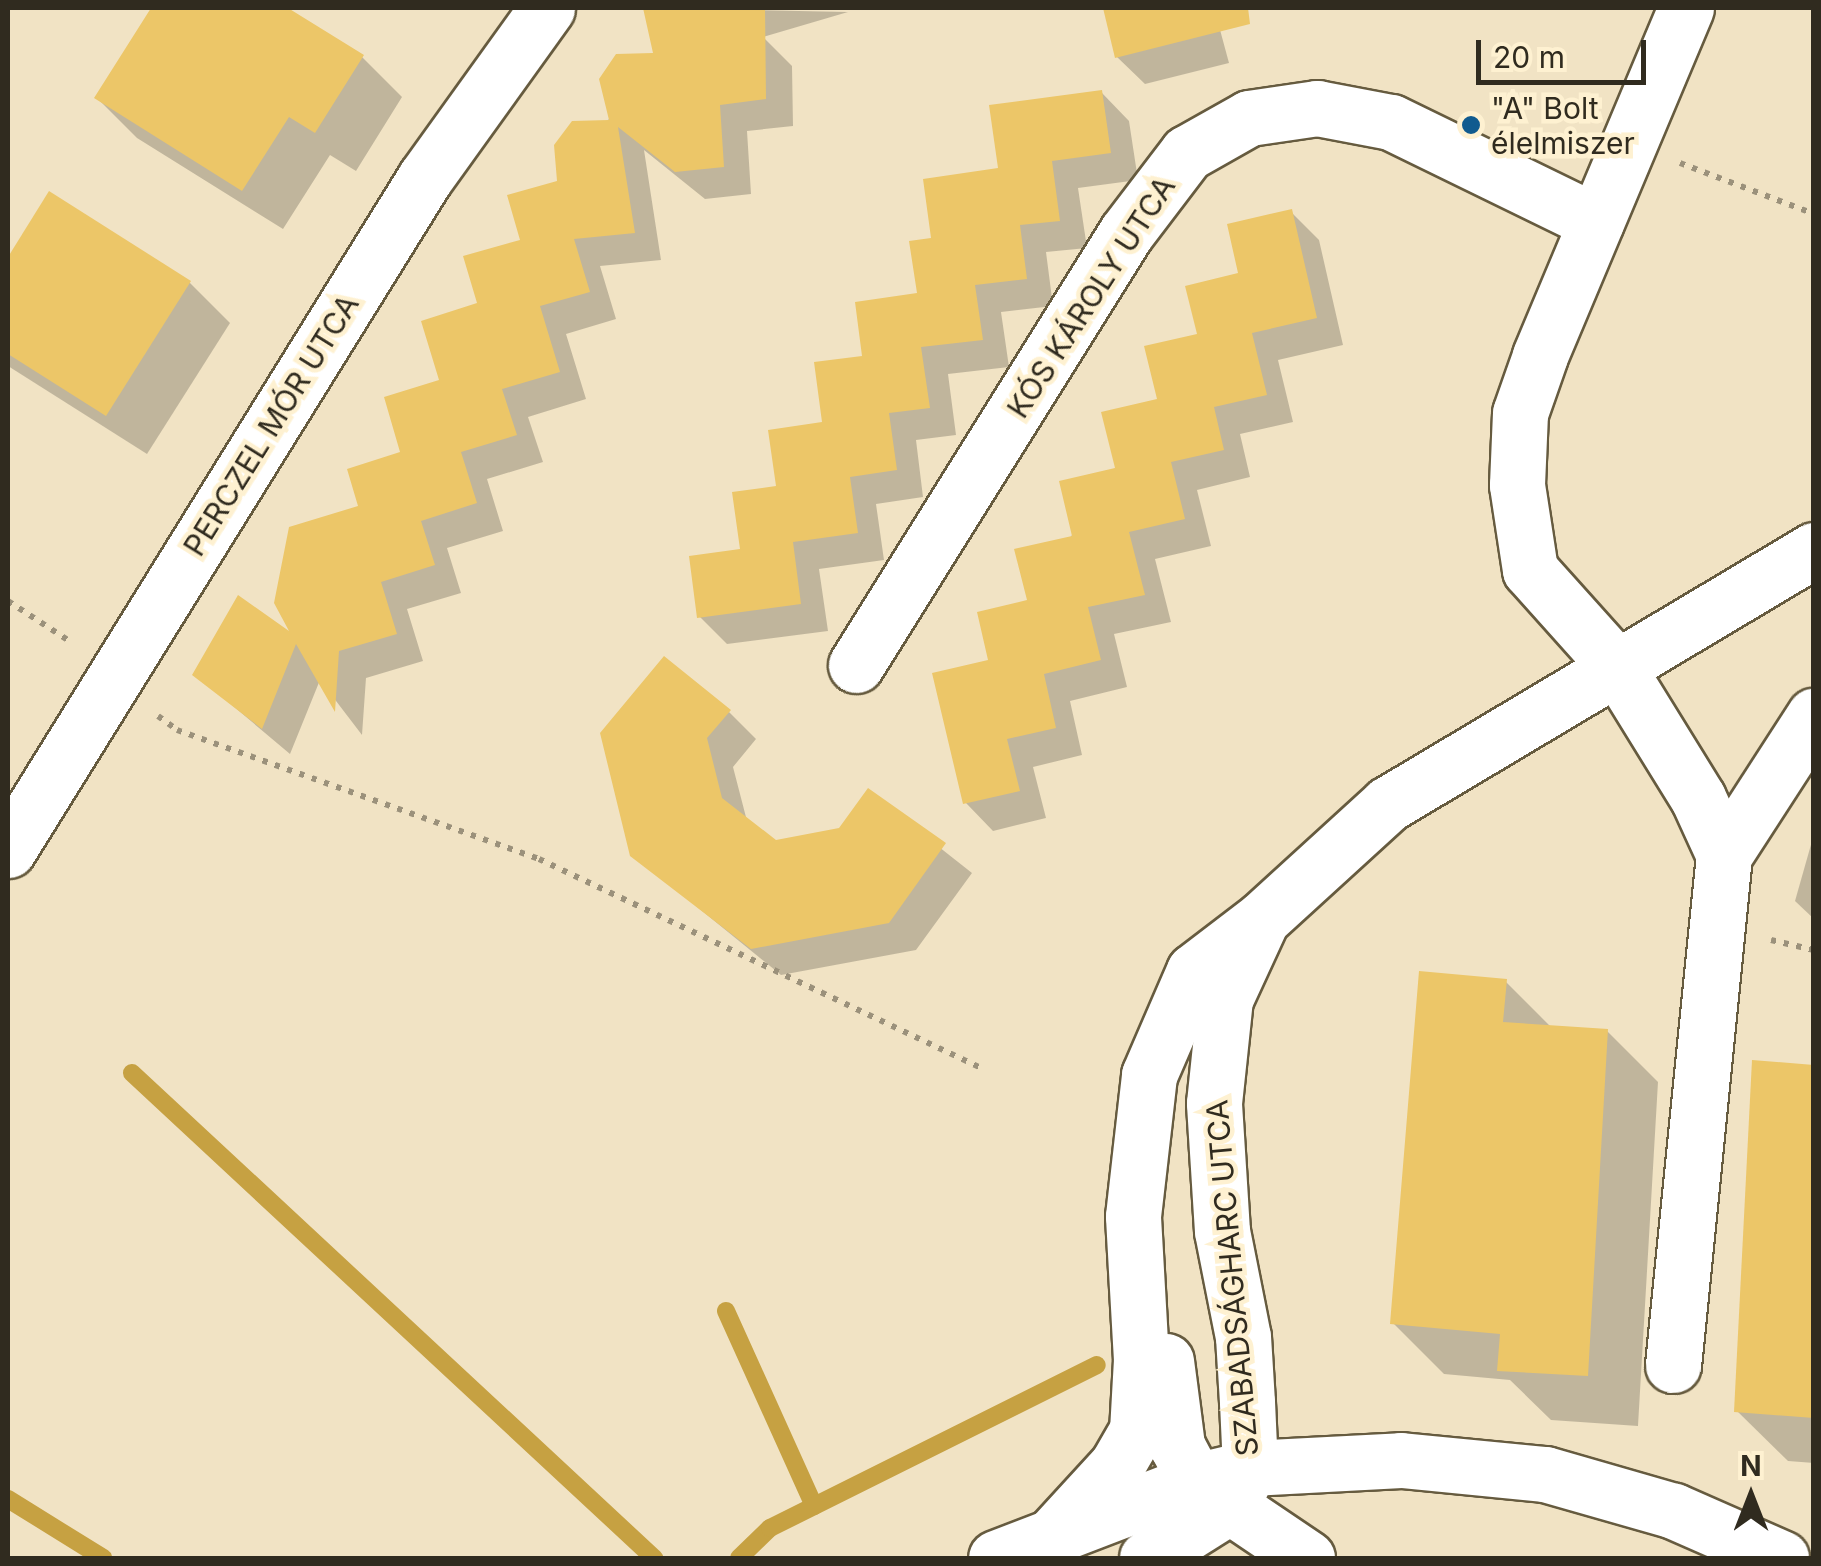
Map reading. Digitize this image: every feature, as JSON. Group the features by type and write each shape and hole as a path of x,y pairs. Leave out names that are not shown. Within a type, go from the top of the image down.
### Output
{"street":[{"name":"PERCZEL MÓR UTCA","path":"8,850 425,178 547,8"},
{"path":"1686,8 1520,413 1517,485 1530,570 1617,667 1698,798 1724,855"},
{"name":"KÓS KÁROLY UTCA","path":"856,665 1126,233 1187,153 1249,118 1318,108 1391,122 1596,222"},
{"name":"SZABADSÁGHARC UTCA","path":"1051,1537 1117,1465 1137,1430 1141,1360 1133,1216 1149,1074 1194,971 1262,919 1388,804 1814,550"},
{"path":"1672,1365 1724,855 1814,716"},
{"name":"SZABADSÁGHARC UTCA","path":"1226,1484 1244,1337 1222,1231 1214,1103 1225,999 1262,919"},
{"name":"SZABADSÁGHARC UTCA","path":"1142,1154 1177,1446 1226,1484"},
{"path":"996,1558 1051,1537 1226,1484 1401,1460 1545,1474 1674,1510 1781,1558"},
{"path":"1147,1558 1226,1484"},
{"path":"1226,1484 1307,1558"}],"path":[{"path":"1632,141 1814,214"},
{"path":"8,601 114,678 177,730 539,860 979,1067"}],"building":[{"path":"151,8 288,8 364,55 315,133 289,117 242,191 94,98"},
{"path":"643,8 765,8 766,99 720,105 724,167 675,172 618,127 635,233 574,239 590,292 540,306 560,372 502,389 517,435 461,452 477,503 421,521 435,565 381,582 397,634 339,651 335,712 296,644 262,729 192,675 238,595 289,631 274,603 289,527 358,506 347,469 400,452 384,397 439,380 421,321 477,303 463,256 520,240 507,195 557,181 554,145 572,121 609,120 599,79 616,54 653,53"},
{"path":"1103,8 1248,8 1250,24 1115,58"},
{"path":"1102,90 1111,153 1052,161 1060,221 1020,225 1027,279 975,285 983,340 921,347 930,408 889,413 897,470 850,477 858,533 793,542 801,604 697,618 689,556 740,549 732,492 776,486 768,430 822,422 814,362 862,356 855,302 917,293 909,241 931,238 923,179 998,168 989,105"},
{"path":"49,191 191,281 106,416 8,354 8,257"},
{"path":"1292,209 1317,318 1252,333 1267,395 1214,407 1224,450 1171,462 1185,519 1129,532 1145,595 1088,607 1101,660 1044,674 1056,728 1007,739 1020,791 963,804 932,673 988,660 977,612 1027,600 1014,549 1072,536 1059,481 1115,468 1101,412 1157,399 1144,346 1197,334 1185,286 1238,273 1227,224"},
{"path":"664,656 731,710 707,738 722,798 776,840 839,828 868,788 946,843 889,923 751,949 630,856 600,733"},
{"path":"1419,971 1507,979 1503,1022 1608,1029 1588,1376 1497,1371 1500,1334 1390,1324"},
{"path":"1752,1060 1814,1065 1814,1418 1734,1412"}],"waterway":[{"path":"132,1073 654,1558"},
{"path":"726,1311 814,1506"},
{"path":"739,1558 770,1528 1097,1365"},
{"path":"8,1499 103,1558"}],"place":[{"name":"\"A\" Bolt élelmiszer","path":"1471,125"}]}
